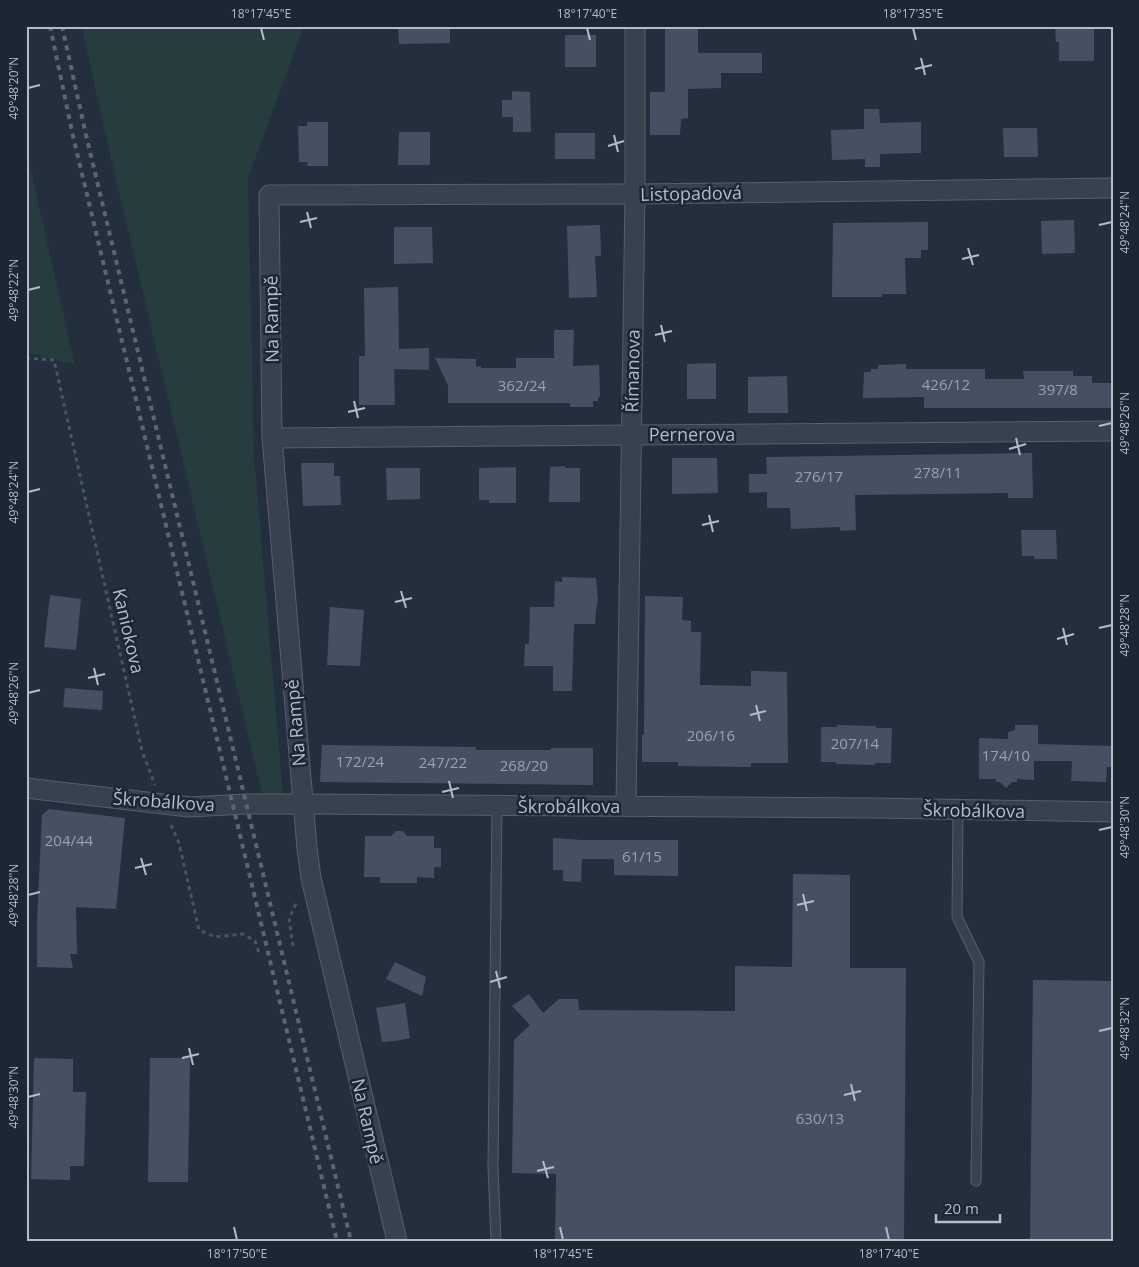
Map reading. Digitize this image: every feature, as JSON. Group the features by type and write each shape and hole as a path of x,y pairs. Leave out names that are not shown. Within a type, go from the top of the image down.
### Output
{"street":[{"name":"Římanova","path":"626,806 635,194 635,26"},
{"name":"Listopadová","path":"269,195 635,194 1113,188"},
{"name":"Na Rampě","path":"269,195 272,438 302,804 311,878 397,1241"},
{"name":"Pernerova","path":"272,438 1113,431"},
{"name":"Škrobálkova","path":"26,788 188,807 246,804 497,805 1113,812"}],"lane":[{"path":"496,1241 493,1166 497,805"},
{"path":"958,810 957,917 979,962 976,1181"}],"path":[{"name":"Kaniokova","path":"26,358 54,360 142,751 179,843 199,930 215,937 243,934 255,941 259,952"}],"green space":[{"path":"82,26 304,26 248,178 254,454 283,795 263,798 104,129"},
{"path":"26,148 75,365 26,352"}],"building":[{"path":"398,26 450,26 450,43 399,44"},
{"path":"665,26 698,26 698,53 762,53 762,73 721,73 721,88 688,89 688,118 681,119 680,135 650,135 650,92 665,92"},
{"path":"1055,26 1094,26 1094,61 1059,61 1059,42 1056,42"},
{"path":"565,35 596,35 596,67 565,67"},
{"path":"512,91 530,92 531,132 513,132 513,117 502,117 502,100 512,100"},
{"path":"864,109 879,109 880,123 921,122 921,153 880,154 880,167 865,167 865,159 832,160 831,130 864,129"},
{"path":"307,122 328,122 328,166 307,166 308,162 299,162 298,126 307,126"},
{"path":"1003,128 1037,128 1038,157 1004,157"},
{"path":"399,132 430,132 430,165 398,165"},
{"path":"555,133 595,133 595,159 555,159"},
{"path":"1074,220 1075,253 1042,254 1041,221"},
{"path":"928,222 928,250 921,250 921,258 905,258 906,294 882,294 882,297 832,297 833,223"},
{"path":"600,225 601,256 595,256 597,297 569,298 567,226"},
{"path":"394,227 432,227 433,263 394,264"},
{"path":"398,287 399,349 429,348 429,370 394,369 395,405 359,405 359,356 365,356 364,288"},
{"path":"554,330 574,330 573,366 599,365 600,397 598,397 598,401 593,401 593,407 570,407 570,403 448,403 448,385 435,358 476,359 476,367 481,366 481,368 516,368 516,358 554,358"},
{"path":"716,363 716,399 687,399 687,364"},
{"path":"906,364 906,369 985,369 985,379 1024,379 1023,371 1073,371 1073,376 1092,376 1092,383 1113,383 1113,408 924,408 924,397 863,398 864,372 878,369 878,365"},
{"path":"787,376 788,413 748,413 748,377"},
{"path":"1032,453 1033,498 1008,498 1008,493 855,495 856,530 840,531 840,527 791,529 790,508 767,508 767,492 749,493 749,474 767,474 766,457"},
{"path":"672,458 717,458 718,493 672,494"},
{"path":"301,463 334,463 334,476 340,476 341,505 303,506"},
{"path":"565,466 565,468 580,468 580,502 549,502 550,467"},
{"path":"516,467 516,503 489,503 489,500 479,500 479,468"},
{"path":"386,468 420,468 420,499 387,500"},
{"path":"1021,530 1056,530 1057,559 1034,559 1034,556 1022,556"},
{"path":"562,577 596,578 598,600 595,624 574,624 572,691 553,691 553,666 524,666 525,644 529,644 530,607 554,607 555,581 562,582"},
{"path":"50,595 81,599 76,650 44,647"},
{"path":"645,596 683,597 682,620 691,621 691,632 701,632 700,685 751,686 751,671 787,672 788,763 751,763 751,767 678,766 678,762 642,762 642,734 644,735"},
{"path":"330,607 364,610 360,666 327,665"},
{"path":"65,688 103,691 102,710 63,707"},
{"path":"837,725 892,728 891,763 875,763 875,765 821,762 821,727 837,727"},
{"path":"1015,725 1038,725 1038,744 1113,746 1113,767 1107,767 1106,782 1071,781 1072,761 1034,761 1034,780 1017,779 1017,782 1012,782 1006,788 1000,782 996,782 996,779 979,779 979,738 1008,739 1008,732 1015,730"},
{"path":"322,745 476,747 476,750 593,748 593,785 320,782"},
{"path":"49,809 125,818 116,909 76,907 77,954 70,954 73,968 37,967 37,920 42,815"},
{"path":"396,831 403,831 407,836 434,836 434,848 441,848 441,867 434,867 434,878 417,877 417,883 380,883 380,877 364,877 365,836 391,836"},
{"path":"553,838 582,840 678,840 678,876 614,875 614,859 582,859 581,882 563,881 563,870 553,870"},
{"path":"793,874 850,875 850,968 906,968 904,1241 555,1241 556,1174 512,1173 514,1040 530,1025 512,1006 529,994 543,1013 559,999 578,999 579,1010 735,1011 735,966 792,967"},
{"path":"395,962 426,977 422,996 386,979"},
{"path":"1033,980 1113,981 1113,1241 1030,1241"},
{"path":"405,1003 410,1038 382,1042 376,1008"},
{"path":"34,1058 73,1059 73,1092 86,1092 84,1166 70,1166 70,1180 31,1179"},
{"path":"150,1058 190,1058 188,1182 148,1182"}],"railway":[{"path":"50,26 73,136 337,1241"},
{"path":"62,26 86,135 351,1241"}]}
